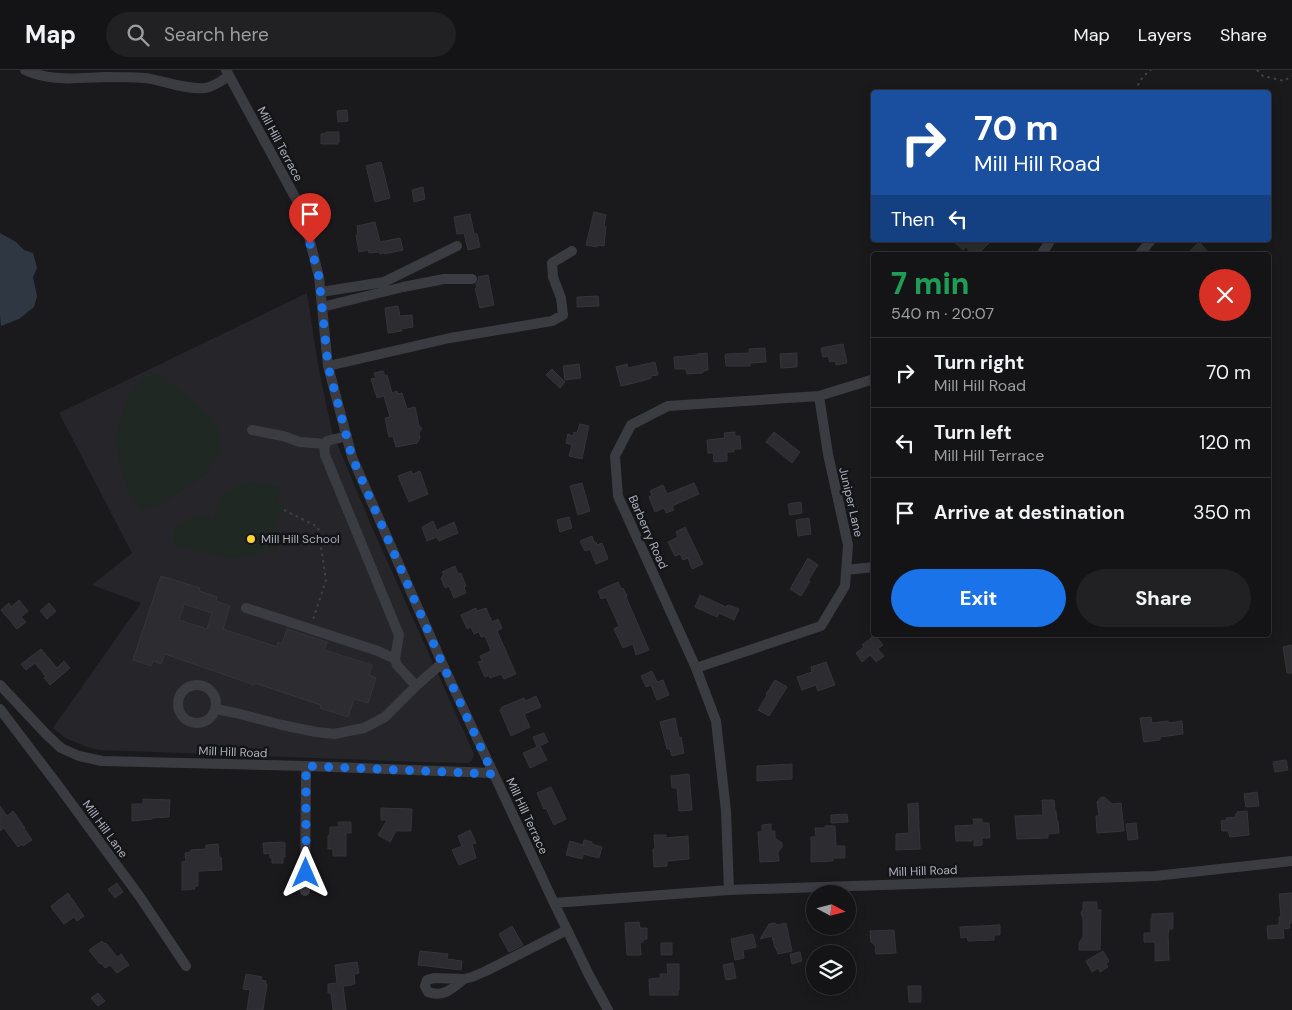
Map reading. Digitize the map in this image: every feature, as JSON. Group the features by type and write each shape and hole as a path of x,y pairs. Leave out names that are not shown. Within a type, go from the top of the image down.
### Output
{"street":[{"path":"25,70 58,79 144,78 197,88 212,86 227,73"},
{"name":"Mill Hill Terrace","path":"227,73 302,210 319,277 328,366 352,457 493,774 588,975 608,1010"},
{"path":"1141,252 1149,242"},
{"path":"321,292 384,282 457,246"},
{"path":"328,366 450,338 552,321 563,315 561,298 553,277 552,263 572,251"},
{"path":"322,307 444,279 472,279"},
{"name":"Barberry Road","path":"729,890 726,811 716,721 696,668 618,496 615,456 631,425 668,406 819,396 871,380"},
{"name":"Juniper Lane","path":"696,668 821,626 845,586 848,545 828,454 819,396"},
{"path":"252,430 283,436 300,442 326,444"},
{"path":"347,436 327,441 324,448 325,455 399,635 395,660 397,665 416,686"},
{"path":"846,570 871,567"},
{"path":"246,608 378,651 395,660"},
{"path":"215,709 307,731 334,734 364,728 385,717 442,663"},
{"name":"Mill Hill Road","path":"0,684 61,748 79,756 102,761 306,766 493,774"},
{"name":"Mill Hill Lane","path":"0,709 140,898 186,966"},
{"path":"305,891 306,766"},
{"name":"Mill Hill Road","path":"554,903 729,890 1155,876 1292,861"},
{"path":"464,979 486,971 567,930"}],"path":[{"path":"1137,90 1142,78 1151,70"},
{"path":"1257,70 1263,76 1284,81 1292,76"},
{"path":"284,510 318,527 326,580 310,629"}],"shaded area":[{"path":"0,233 16,242 24,250 33,253 37,268 33,277 37,296 34,307 19,319 1,326 0,315"},
{"name":"Mill Hill School","path":"307,293 319,370 332,431 371,525 474,754 473,759 469,763 424,762 99,750 65,738 53,728 141,603 92,585 132,553 59,413"},
{"path":"159,374 203,410 219,429 219,437 221,439 220,455 209,466 209,472 158,506 156,504 141,509 131,494 123,475 118,456 117,437 120,420 134,388 143,379"},
{"path":"248,482 280,488 277,502 285,505 275,526 279,548 235,558 173,545 176,527 201,515 214,519 223,494"}],"building":[{"path":"347,110 348,121 338,122 337,111"},
{"path":"339,132 338,144 321,144 321,134"},
{"path":"381,162 390,198 375,202 366,166"},
{"path":"423,187 425,199 414,202 412,190"},
{"path":"594,212 606,215 604,246 586,245"},
{"path":"470,214 474,234 477,234 480,247 468,250 464,233 457,234 454,217"},
{"path":"375,222 380,242 400,238 403,250 384,254 379,252 369,253 368,250 359,252 356,235 358,235 357,226"},
{"path":"954,242 990,242 980,252 970,252 966,247 963,250"},
{"path":"1199,242 1208,252 1189,252"},
{"path":"488,275 494,305 480,308 475,288 477,288 478,277"},
{"path":"598,296 599,306 577,307 577,297"},
{"path":"398,306 400,316 412,315 413,327 388,333 385,308"},
{"path":"843,344 847,363 836,365 835,361 830,362 828,356 823,357 821,348"},
{"path":"765,348 766,362 750,363 750,366 726,366 726,354 749,353 749,349"},
{"path":"707,353 708,370 703,371 703,373 687,374 686,369 675,369 674,357"},
{"path":"797,353 797,367 781,368 780,354"},
{"path":"655,362 658,375 621,386 616,367 627,364 628,368"},
{"path":"579,364 581,378 565,380 563,366"},
{"path":"552,369 565,382 560,388 546,375"},
{"path":"383,371 385,376 387,375 392,393 397,391 398,394 402,393 407,409 415,407 419,426 422,428 417,443 396,447 393,436 389,437 385,418 390,417 384,396 377,398 371,379 376,378 374,373"},
{"path":"580,424 589,426 582,459 569,456 572,445 566,443 568,434 573,436 574,432 577,433"},
{"path":"735,432 735,436 740,436 741,449 727,452 727,461 714,462 713,453 708,453 707,440 725,438 724,433"},
{"path":"774,432 800,452 792,463 766,442"},
{"path":"411,471 413,474 420,471 428,494 409,502 398,476"},
{"path":"582,483 590,511 578,515 570,486"},
{"path":"694,483 699,494 672,506 674,510 666,513 664,508 655,512 649,497 652,495 650,491 663,485 667,494"},
{"path":"801,502 802,513 790,515 788,504"},
{"path":"569,517 572,528 560,532 557,520"},
{"path":"809,518 811,534 798,536 796,520"},
{"path":"433,521 437,530 454,522 458,533 439,541 437,537 427,541 422,527"},
{"path":"685,527 703,564 692,569 688,558 683,560 680,554 675,556 668,542 678,537 676,532"},
{"path":"592,536 597,545 602,543 608,559 596,564 590,549 585,551 580,541"},
{"path":"808,558 818,565 801,596 790,589"},
{"path":"455,566 458,574 461,573 466,586 464,587 466,593 454,598 449,586 445,588 441,578 444,575 442,572"},
{"path":"161,576 200,588 199,591 217,597 216,601 230,606 223,629 277,647 278,642 282,644 287,629 327,642 324,650 372,665 369,675 376,678 368,703 354,699 348,717 320,708 321,705 255,683 254,685 165,654 161,664 153,661 151,666 133,660","holes":["184,604 212,613 207,629 179,620"]},
{"path":"618,582 627,596 649,650 636,655 633,644 623,648 614,629 619,626 606,597 601,599 598,591"},
{"path":"700,595 726,607 729,605 739,609 734,620 719,613 717,617 695,607"},
{"path":"19,600 28,611 21,617 26,622 17,629 1,610 9,603 11,607"},
{"path":"49,603 56,611 47,619 40,611"},
{"path":"476,608 477,611 486,608 492,622 498,619 502,628 497,631 516,674 504,679 501,674 490,678 489,675 485,677 478,662 482,661 480,656 491,651 485,636 481,637 479,632 474,634 471,627 467,629 461,615"},
{"path":"872,637 877,637 883,645 878,649 884,656 876,662 870,655 862,662 856,653 864,647 862,645"},
{"path":"1292,645 1292,673 1287,673 1283,647"},
{"path":"41,649 57,668 64,661 70,668 50,685 35,663 26,670 21,664"},
{"path":"826,662 835,685 818,691 816,685 802,690 797,677 812,672 811,667"},
{"path":"652,671 657,682 663,680 669,695 657,700 651,685 646,687 641,676"},
{"path":"775,680 787,687 769,716 758,710"},
{"path":"536,696 541,707 524,714 530,727 511,736 500,710 502,707 524,698 526,701"},
{"path":"1151,717 1152,723 1182,721 1183,734 1160,737 1160,740 1144,742 1140,718"},
{"path":"675,718 684,753 672,756 670,749 667,749 660,722"},
{"path":"544,733 548,742 540,746 547,760 530,768 523,753 537,747 533,737"},
{"path":"1286,760 1288,770 1275,772 1273,762"},
{"path":"792,764 792,779 757,781 757,766"},
{"path":"689,774 692,810 679,811 677,788 672,788 671,776"},
{"path":"551,787 566,819 554,825 537,793"},
{"path":"1257,792 1259,806 1246,807 1244,794"},
{"path":"1104,797 1112,804 1121,803 1124,831 1097,833 1096,816 1099,816 1097,802 1100,798"},
{"path":"143,799 170,800 169,817 132,821 132,804 143,804"},
{"path":"1042,800 1054,800 1059,833 1048,834 1048,838 1017,839 1015,816 1043,815"},
{"path":"918,803 920,849 896,850 896,834 909,833 908,804"},
{"path":"0,806 7,816 13,811 32,840 18,847 4,828 0,831"},
{"path":"381,808 412,809 411,831 396,831 390,842 378,835 387,820 381,820"},
{"path":"1247,811 1249,835 1230,837 1228,831 1222,831 1221,821 1227,820 1226,818 1236,817 1235,814 1238,814 1237,812"},
{"path":"847,814 848,822 831,823 831,815"},
{"path":"973,819 982,819 982,823 989,823 990,838 982,838 982,845 974,846 974,839 972,841 956,841 955,826 974,825"},
{"path":"338,822 351,822 351,833 346,833 346,856 333,856 333,849 328,849 330,827 339,827"},
{"path":"1136,823 1138,839 1128,840 1126,824"},
{"path":"771,824 771,831 775,831 775,838 782,843 782,847 778,852 779,861 760,862 758,832 762,832 762,825"},
{"path":"825,826 835,826 836,846 845,846 845,858 833,858 833,861 811,862 811,837 816,837 815,828 825,828"},
{"path":"470,830 476,843 472,844 476,858 459,865 452,850 462,846 458,836"},
{"path":"654,835 666,835 666,838 688,836 689,859 667,861 667,866 654,867"},
{"path":"584,840 602,847 599,858 583,854 582,859 566,855 570,841 583,845"},
{"path":"263,843 285,843 283,863 272,863 270,853 264,854"},
{"path":"218,844 222,870 198,871 198,886 194,886 195,889 182,890 182,862 186,861 185,853 191,852 191,850 206,849 206,845"},
{"path":"117,883 123,892 115,898 108,889"},
{"path":"68,893 84,916 77,921 74,917 64,924 51,906"},
{"path":"1292,893 1292,923 1289,923 1290,928 1283,929 1284,938 1268,939 1267,926 1279,925 1279,917 1281,916 1279,894"},
{"path":"1083,902 1097,902 1097,910 1101,910 1100,950 1079,950 1079,943 1083,937 1083,917 1081,912 1083,910"},
{"path":"1173,913 1173,929 1169,929 1168,935 1169,960 1155,961 1155,942 1144,942 1144,933 1151,933 1152,914"},
{"path":"639,922 640,928 647,928 647,939 640,942 641,955 627,955 625,923"},
{"path":"775,923 777,925 786,923 792,951 778,954 772,936 760,939 769,924"},
{"path":"1000,925 1000,935 994,935 994,940 968,941 967,937 961,938 960,927"},
{"path":"512,926 523,945 509,952 499,934"},
{"path":"894,930 896,953 876,954 875,945 871,942 870,931"},
{"path":"753,934 756,947 743,950 744,958 735,960 731,939"},
{"path":"102,941 106,943 117,957 121,954 129,965 117,973 110,965 105,968 100,964 89,950"},
{"path":"661,943 672,943 672,955 661,955"},
{"path":"420,951 448,954 447,959 462,961 461,970 418,965"},
{"path":"1103,951 1109,961 1106,964 1108,967 1100,972 1098,968 1092,972 1086,961"},
{"path":"800,952 802,961 792,964 790,954"},
{"path":"357,962 359,973 354,974 355,984 343,986 346,1010 333,1010 331,993 328,993 328,984 337,983 335,965"},
{"path":"733,963 736,978 726,980 723,965"},
{"path":"667,964 679,964 678,995 650,995 649,979 661,978 660,974 668,974"},
{"path":"246,974 262,977 261,980 266,981 263,1010 247,1010 250,990 243,989"},
{"path":"908,986 921,986 921,1002 909,1002"},
{"path":"98,993 105,1001 98,1006 91,998"}],"place":[{"name":"Mill Hill School","path":"251,539"}],"route":[{"path":"306,873 306,766 493,774 352,457 328,366 319,277 310,244"}]}
